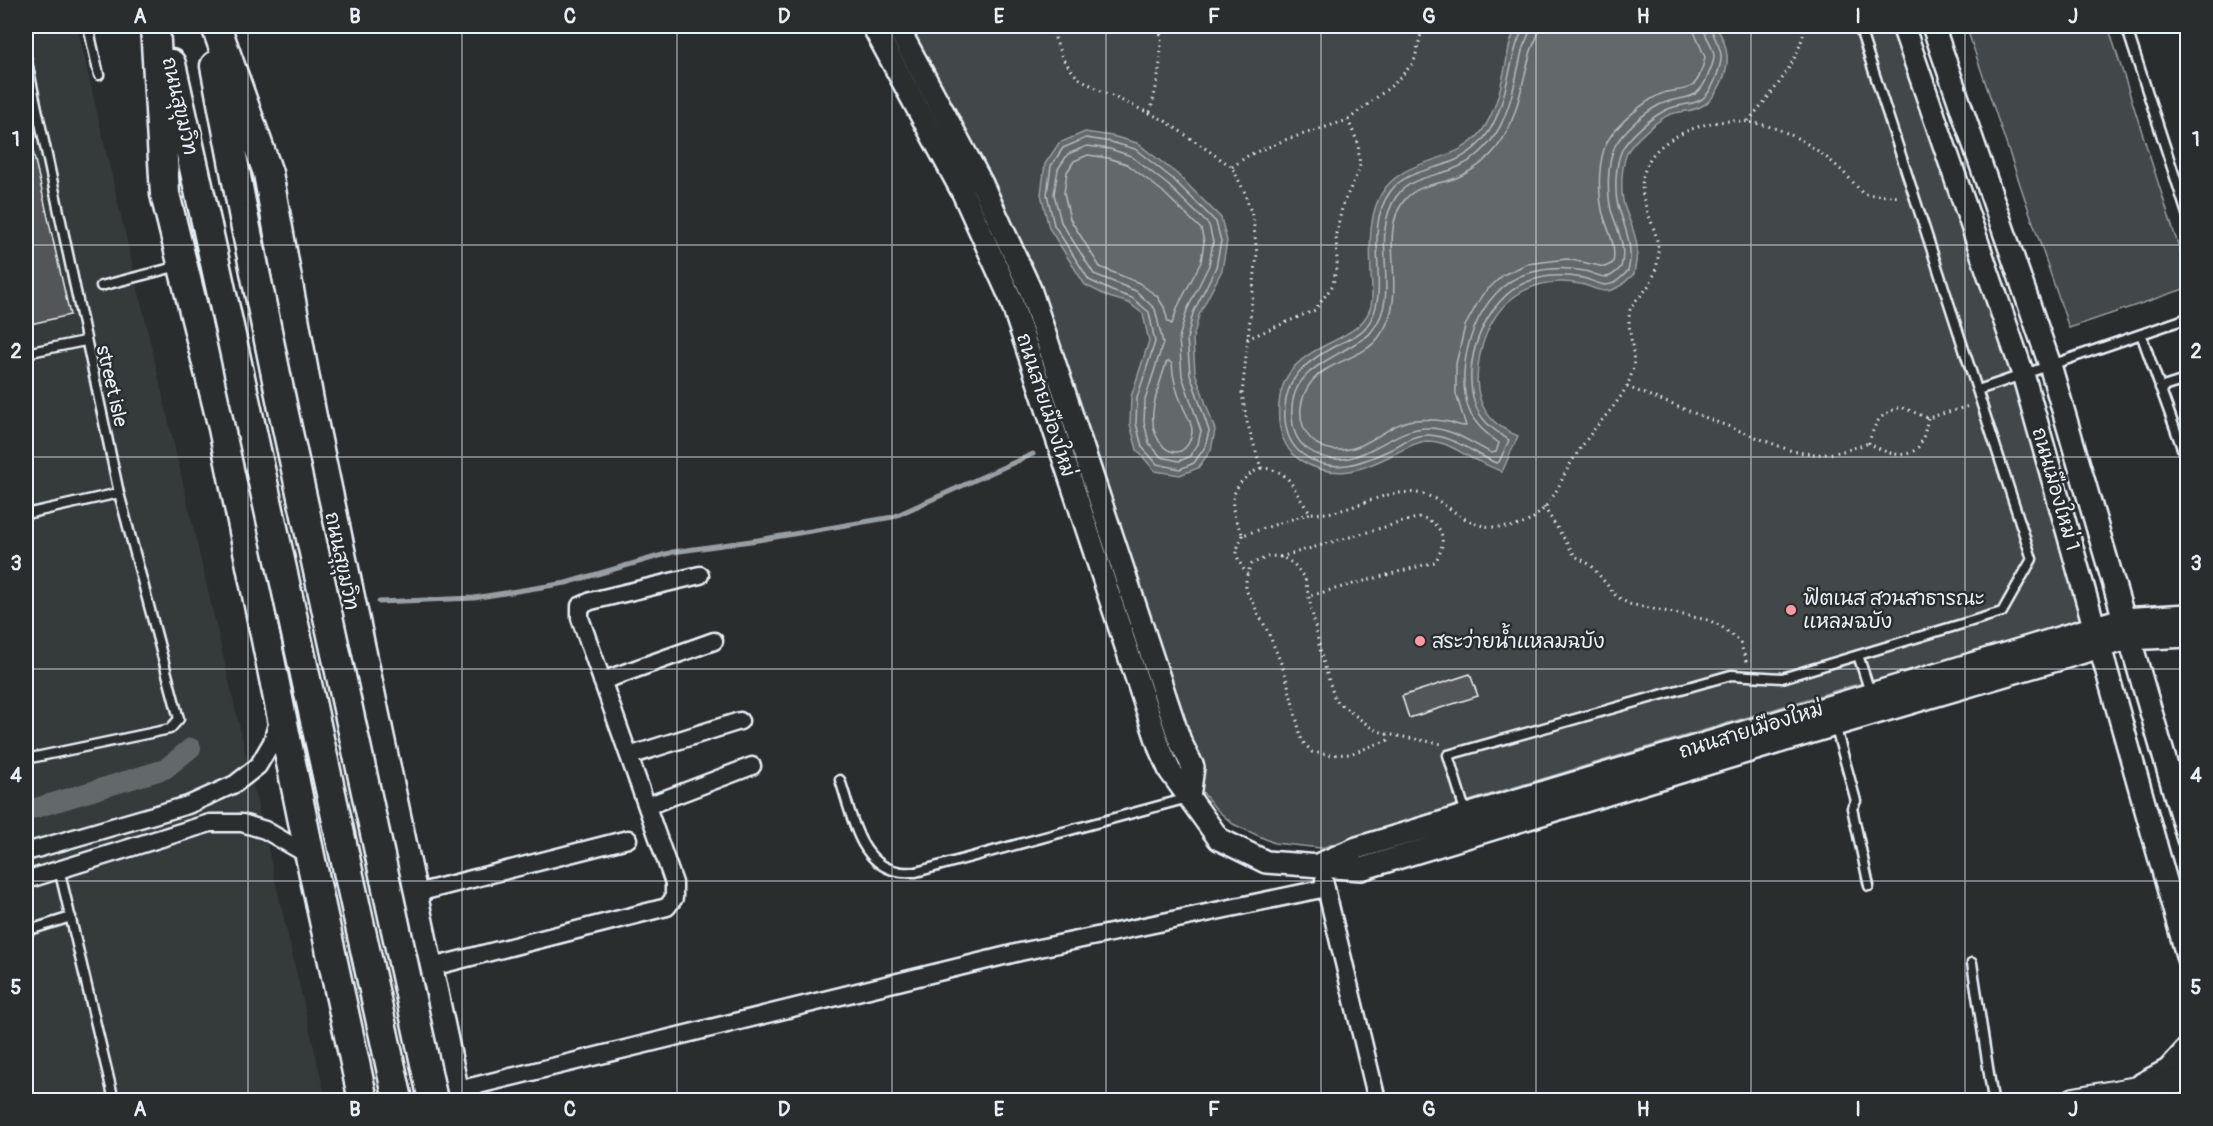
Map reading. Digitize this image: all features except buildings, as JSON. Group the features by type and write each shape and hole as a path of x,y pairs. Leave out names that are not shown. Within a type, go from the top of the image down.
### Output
{"highway":[{"name":"ถนนสุขุมวิท","path":"155,26 165,195 223,428 310,856 363,1101"},
{"name":"ถนนสุขุมวิท","path":"162,26 398,1101"},
{"name":"ถนนสุขุมวิท","path":"207,26 284,414 448,1097"},
{"name":"ถนนสุขุมวิท","path":"216,26 268,173 311,412 430,977 448,1097"},
{"path":"342,1003 361,1019 374,1023 399,1021 420,1008 428,997 430,977"}],"main road":[{"path":"2074,1101 2187,1080"}],"street":[{"name":"ถนนสายเมืองใหม่","path":"873,26 970,208 1010,297 1160,749 1170,771 1219,839 1266,861 1319,864 1357,848 1469,825 1835,725 1873,703 2128,639 2187,636"},
{"name":"ถนนสายเมืองใหม่","path":"897,26 989,199 1030,290 1180,741 1193,767 1189,797"},
{"name":"ถนนเมืองใหม่ 1","path":"1904,26 2023,374 2187,959"},
{"name":"ถนนเมืองใหม่ 1","path":"1934,26 2050,365 2187,839"},
{"path":"970,208 989,199"},
{"path":"430,977 667,907 674,898 674,883 580,618 580,606 591,601 700,575"},
{"name":"ถนนสายเมืองใหม่","path":"1469,825 1873,703 2122,619 2187,615"},
{"path":"1120,627 1140,620"},
{"path":"602,681 714,641"},
{"path":"26,852 188,805 235,783 258,766 272,742 281,710"},
{"path":"629,756 740,721"},
{"path":"647,806 752,766"},
{"path":"26,880 210,823 242,823 265,830 310,856"},
{"path":"413,894 628,839"},
{"path":"1319,864 1377,1101"},
{"path":"448,1097 1020,952 1326,888"},
{"path":"2128,1090 2168,1070 2187,1048"}],"lane":[{"path":"88,26 99,75"},
{"path":"1469,825 1448,755 1731,675 1782,678 2002,612 2032,559 1859,26"},
{"path":"2126,26 2187,217"},
{"name":"street isle","path":"26,57 119,493 179,719 170,729 26,759"},
{"path":"101,286 183,266"},
{"path":"1978,390 2187,318"},
{"path":"2141,334 2187,465"},
{"path":"26,353 85,341"},
{"path":"2160,388 2187,379"},
{"path":"26,514 119,493"},
{"path":"1858,655 1873,703"},
{"path":"1835,725 1856,801 1852,808 1869,886"},
{"path":"840,780 860,839 870,855 897,872 916,872 1189,797"},
{"path":"59,869 114,1101"},
{"path":"26,931 71,917"},
{"path":"1972,963 1993,1101"}],"path":[{"path":"1056,26 1055,38 1062,58 1077,77 1101,91 1164,120 1232,167 1244,191 1253,218 1257,254 1242,394 1247,423 1261,468"},
{"path":"1150,113 1159,82 1162,50 1160,26"},
{"path":"1232,167 1249,155 1285,140 1348,120 1395,83 1414,62 1423,26"},
{"path":"1748,121 1778,86 1796,55 1805,26"},
{"path":"1247,339 1315,310 1334,285 1337,263 1336,234 1343,204 1360,168 1358,143 1348,120"},
{"path":"1247,574 1238,561 1236,549 1243,535 1311,513 1325,514 1351,508 1396,492 1418,493 1434,498 1472,524 1492,528 1515,527 1531,520 1545,507 1570,464 1596,427 1617,403 1626,387 1633,367 1628,328 1631,307 1646,290 1657,270 1658,249 1641,185 1646,166 1659,147 1693,127 1721,120 1748,121 1781,131 1811,144 1833,161 1863,194 1915,198"},
{"path":"1626,387 1789,450 1813,455 1836,453 1869,443 1889,453 1900,455 1911,452 1920,445 1928,418"},
{"path":"1869,443 1877,422 1887,412 1901,407 1928,418 1981,403"},
{"path":"1243,535 1232,510 1233,497 1239,483 1248,474 1261,468 1273,469 1284,474 1294,487 1300,502 1311,513"},
{"path":"1545,507 1575,556 1591,565 1616,596 1629,604 1708,620 1721,626 1740,642 1751,676"},
{"path":"1279,557 1420,517 1430,520 1442,534 1440,555 1435,562 1308,596"},
{"path":"1387,734 1388,740 1350,754 1330,755 1312,752 1302,741 1285,673 1269,634 1246,590 1247,574 1251,564 1270,556 1279,557 1294,564 1305,579 1321,654 1335,700 1373,729 1387,734 1444,744 1448,755"}],"shaded area":[{"path":"26,26 77,26 326,1100 26,1100"},
{"path":"899,26 1903,26 2095,627 1851,686 1462,803 1321,848 1274,843 1233,824 1216,809 1200,789 1203,772 1186,732 1087,431"},
{"path":"1966,26 2108,26 2187,273 2187,288 2069,328"}],"water":[{"path":"1519,26 1715,26 1726,47 1726,69 1713,97 1702,106 1666,116 1640,137 1627,153 1622,173 1622,188 1623,202 1637,247 1634,274 1618,287 1607,291 1566,282 1528,289 1507,302 1491,324 1484,339 1478,365 1477,382 1480,399 1487,413 1497,424 1518,436 1502,472 1434,441 1414,444 1359,469 1336,472 1312,466 1291,452 1281,433 1280,394 1289,374 1302,360 1350,332 1363,321 1372,302 1371,229 1380,196 1396,177 1421,164 1460,149 1472,142 1482,131 1496,101 1511,40"},
{"path":"1085,132 1137,143 1177,174 1221,218 1227,241 1222,270 1199,315 1193,339 1195,372 1215,430 1211,450 1198,468 1180,475 1155,471 1137,450 1130,424 1131,397 1149,341 1143,314 1129,303 1109,297 1085,285 1049,228 1041,194 1045,164 1059,143"}],"waterway":[{"path":"379,602 474,598 566,583 673,552 893,517 1033,454"},
{"path":"26,811 165,769 191,748"}],"place":[{"name":"ฟิตเนส สวนสาธารณะ แหลมฉบัง","path":"1791,610"},
{"name":"สระว่ายน้ำแหลมฉบัง","path":"1420,641"}]}
